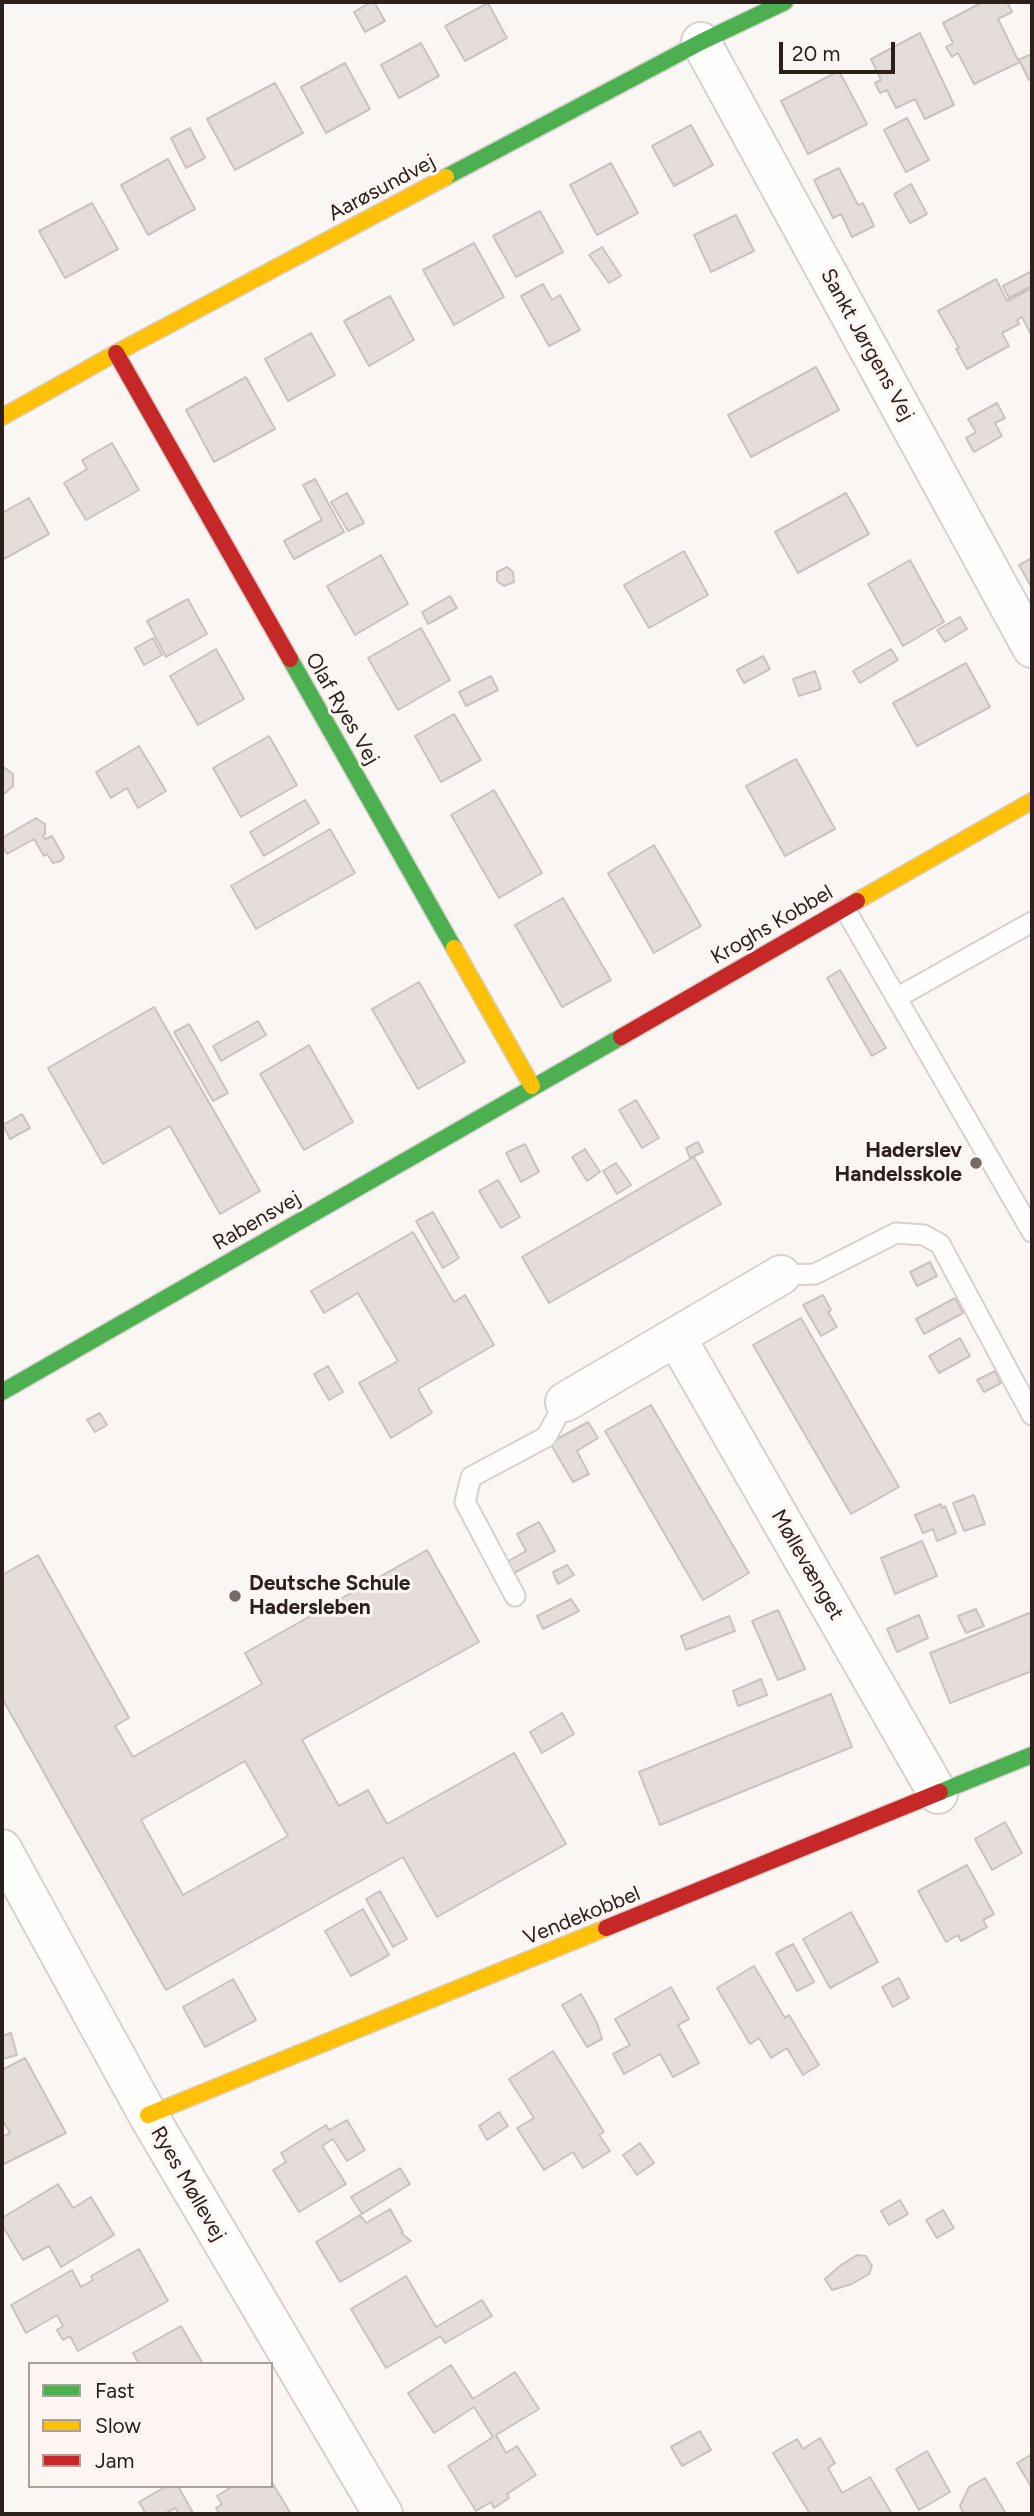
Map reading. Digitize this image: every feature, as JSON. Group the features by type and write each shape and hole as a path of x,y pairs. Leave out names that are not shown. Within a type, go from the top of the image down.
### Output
{"street":[{"name":"Aarøsundvej","path":"2,417 116,353 701,42 785,2"},
{"name":"Sankt Jørgens Vej","path":"701,42 1032,648"},
{"name":"Olaf Ryes Vej","path":"116,353 532,1086"},
{"name":"Kroghs Kobbel","path":"532,1086 1032,801"},
{"name":"Rabensvej","path":"2,1392 532,1086"},
{"path":"565,1402 781,1275"},
{"name":"Møllevænget","path":"676,1337 938,1794"},
{"name":"Vendekobbel","path":"148,2115 1032,1755"},
{"name":"Ryes Møllevej","path":"2,1849 148,2115 383,2514"}],"lane":[{"path":"845,909 1032,1232"},
{"path":"898,997 1032,922"},
{"path":"781,1275 815,1274 896,1233 924,1235 940,1244 1032,1415"},
{"path":"515,1596 465,1502 471,1477 546,1437 565,1402"}],"building":[{"path":"374,2 385,21 365,32 354,12"},
{"path":"980,2 1007,2 1012,12 998,19 1018,60 1032,54 1032,78 1029,80 1020,62 974,84 958,53 952,57 946,47 953,43 943,23"},
{"path":"488,3 507,38 465,61 445,26"},
{"path":"920,33 954,105 925,119 915,99 896,108 887,90 880,93 875,83 881,80 871,59"},
{"path":"421,43 439,76 399,98 381,65"},
{"path":"345,63 370,109 326,133 301,87"},
{"path":"839,71 867,124 808,154 781,101"},
{"path":"275,83 303,133 235,170 207,119"},
{"path":"907,118 929,160 906,172 884,130"},
{"path":"691,125 713,165 674,186 652,146"},
{"path":"190,128 205,158 186,168 171,138"},
{"path":"168,159 195,209 148,235 121,185"},
{"path":"611,163 638,213 597,235 570,185"},
{"path":"839,168 858,205 863,203 874,226 852,237 841,214 833,218 814,180"},
{"path":"911,184 927,214 910,223 894,194"},
{"path":"92,203 118,249 65,278 39,231"},
{"path":"540,211 563,252 516,277 493,236"},
{"path":"736,215 754,251 711,272 694,235"},
{"path":"474,243 504,297 454,325 423,270"},
{"path":"602,247 621,276 609,283 589,255"},
{"path":"1032,271 1032,286 1009,298 1003,286"},
{"path":"996,279 1007,301 1032,288 1032,336 1022,317 1017,320 1019,324 1002,333 1009,346 967,369 956,349 959,348 938,311"},
{"path":"543,284 552,300 560,295 580,330 549,346 521,296"},
{"path":"390,296 414,340 369,366 344,321"},
{"path":"311,333 335,375 288,401 265,359"},
{"path":"816,367 839,410 751,457 728,415"},
{"path":"246,377 275,429 214,462 186,410"},
{"path":"997,403 1005,418 995,423 1002,436 974,452 966,438 976,432 968,419"},
{"path":"112,443 139,490 86,520 64,483 87,469 82,460"},
{"path":"315,479 344,532 294,559 284,541 322,520 303,485"},
{"path":"347,493 364,523 348,531 331,502"},
{"path":"846,493 869,534 798,573 775,532"},
{"path":"29,498 49,534 2,560 2,513"},
{"path":"684,551 708,595 649,628 624,585"},
{"path":"381,555 408,604 355,635 327,586"},
{"path":"1032,558 1032,588 1019,565"},
{"path":"910,560 944,622 903,646 868,584"},
{"path":"507,567 513,572 514,582 504,586 497,581 497,572"},
{"path":"450,596 457,608 428,624 422,612"},
{"path":"188,599 207,634 166,657 147,621"},
{"path":"960,617 967,629 945,642 937,630"},
{"path":"421,628 450,680 398,710 368,658"},
{"path":"153,638 162,655 144,665 135,648"},
{"path":"216,649 244,699 198,725 170,676"},
{"path":"891,649 898,660 860,683 853,671"},
{"path":"763,656 770,669 744,683 737,670"},
{"path":"966,663 990,707 917,746 893,703"},
{"path":"815,671 821,689 799,696 793,679"},
{"path":"491,676 498,690 466,706 459,692"},
{"path":"454,714 481,760 441,782 415,736"},
{"path":"269,736 297,785 241,817 213,768"},
{"path":"139,746 166,791 138,808 127,788 111,798 96,772"},
{"path":"796,759 835,829 785,856 746,786"},
{"path":"2,766 13,774 13,786 4,794 2,794"},
{"path":"494,790 542,873 499,898 451,815"},
{"path":"305,800 319,823 264,856 250,832"},
{"path":"36,818 45,824 45,839 52,836 64,857 61,861 53,863 47,854 44,856 34,839 7,854 2,838"},
{"path":"330,829 355,873 256,929 231,886"},
{"path":"654,845 701,926 654,953 608,873"},
{"path":"563,898 611,980 562,1007 515,925"},
{"path":"840,970 886,1048 872,1056 827,978"},
{"path":"419,982 465,1062 418,1089 372,1009"},
{"path":"154,1007 260,1191 220,1214 170,1126 103,1164 48,1068"},
{"path":"258,1021 266,1035 221,1061 213,1046"},
{"path":"189,1024 228,1093 213,1101 174,1032"},
{"path":"309,1045 353,1122 304,1150 260,1074"},
{"path":"636,1100 659,1138 642,1148 619,1110"},
{"path":"22,1114 30,1128 10,1139 3,1125"},
{"path":"698,1142 703,1152 690,1158 686,1148"},
{"path":"525,1144 539,1172 521,1182 506,1153"},
{"path":"585,1149 600,1172 587,1181 572,1157"},
{"path":"694,1157 721,1204 549,1303 522,1257"},
{"path":"616,1163 631,1185 617,1194 603,1171"},
{"path":"498,1180 520,1217 501,1228 479,1191"},
{"path":"433,1212 459,1258 443,1268 416,1221"},
{"path":"413,1232 454,1302 465,1295 494,1345 418,1389 432,1413 391,1438 359,1383 398,1361 358,1293 324,1313 311,1291"},
{"path":"930,1262 937,1276 917,1286 910,1272"},
{"path":"823,1295 831,1310 828,1312 837,1327 821,1336 803,1305"},
{"path":"955,1298 963,1313 924,1334 916,1319"},
{"path":"801,1318 899,1487 851,1514 753,1345"},
{"path":"960,1338 970,1356 939,1373 929,1356"},
{"path":"328,1366 343,1392 329,1400 314,1374"},
{"path":"995,1371 1001,1383 984,1392 977,1380"},
{"path":"651,1405 749,1573 703,1600 605,1431"},
{"path":"100,1413 107,1425 95,1432 87,1420"},
{"path":"588,1422 598,1438 577,1451 589,1474 573,1482 550,1443"},
{"path":"974,1495 985,1524 964,1531 953,1503"},
{"path":"941,1504 942,1508 945,1506 956,1533 937,1541 933,1529 923,1533 915,1515"},
{"path":"539,1522 555,1551 512,1574 505,1563 526,1551 517,1534"},
{"path":"922,1541 937,1576 895,1594 881,1558"},
{"path":"427,1550 479,1642 302,1740 339,1806 368,1790 387,1824 514,1753 566,1844 437,1917 403,1857 166,1990 2,1698 2,1575 38,1555 129,1718 115,1726 133,1757 262,1684 245,1653","holes":["245,1761 288,1836 183,1895 141,1820"]},
{"path":"567,1565 574,1575 558,1584 553,1572"},
{"path":"571,1599 579,1611 543,1629 537,1616"},
{"path":"976,1609 984,1626 966,1633 958,1616"},
{"path":"778,1610 805,1669 778,1680 752,1621"},
{"path":"1032,1612 1032,1671 950,1703 930,1653"},
{"path":"919,1615 928,1638 897,1652 887,1629"},
{"path":"729,1616 735,1631 686,1650 681,1636"},
{"path":"761,1679 767,1695 738,1706 733,1691"},
{"path":"831,1694 852,1747 660,1825 639,1772"},
{"path":"562,1713 574,1734 542,1753 530,1732"},
{"path":"1005,1822 1022,1853 992,1870 975,1839"},
{"path":"967,1865 994,1914 983,1920 987,1927 961,1941 958,1935 946,1942 918,1891"},
{"path":"380,1891 407,1939 393,1947 366,1899"},
{"path":"363,1909 389,1955 351,1976 325,1931"},
{"path":"851,1912 878,1962 830,1988 803,1939"},
{"path":"793,1944 814,1982 797,1991 776,1953"},
{"path":"754,1966 785,2018 789,2015 819,2065 803,2075 787,2048 771,2058 759,2038 750,2044 717,1988"},
{"path":"899,1978 909,1998 893,2007 882,1987"},
{"path":"233,1979 256,2020 205,2047 183,2007"},
{"path":"671,1987 689,2019 678,2025 699,2063 673,2077 660,2054 624,2074 613,2054 630,2045 615,2019"},
{"path":"581,1994 597,2023 602,2039 587,2047 562,2005"},
{"path":"11,2033 17,2055 2,2059 2,2036"},
{"path":"553,2051 604,2132 599,2135 610,2151 583,2168 573,2152 544,2170 517,2128 534,2118 509,2079"},
{"path":"25,2058 66,2133 2,2165 2,2137 10,2133 2,2119 2,2070"},
{"path":"499,2112 508,2126 487,2140 479,2126"},
{"path":"347,2120 365,2150 347,2161 333,2139 322,2146 346,2184 299,2212 273,2170 286,2162 281,2153 326,2125 329,2130"},
{"path":"640,2143 654,2163 637,2175 623,2155"},
{"path":"400,2168 410,2184 362,2214 351,2197"},
{"path":"58,2184 73,2208 91,2197 114,2235 61,2267 49,2246 23,2260 2,2225 2,2218"},
{"path":"900,2200 908,2214 889,2225 881,2211"},
{"path":"390,2209 403,2232 401,2233 411,2241 340,2282 316,2242 360,2215 366,2223"},
{"path":"943,2210 954,2228 937,2238 926,2220"},
{"path":"139,2249 168,2301 78,2351 70,2336 63,2340 57,2330 63,2326 57,2315 26,2333 11,2305 72,2270 81,2287 93,2280 91,2276"},
{"path":"857,2255 866,2256 872,2266 869,2274 852,2284 832,2290 825,2279"},
{"path":"406,2276 436,2327 482,2300 492,2316 445,2343 441,2336 386,2368 351,2309"},
{"path":"181,2326 202,2362 138,2362 133,2353"},
{"path":"451,2365 473,2399 515,2372 539,2409 496,2435 506,2453 517,2446 536,2475 507,2494 509,2498 494,2508 491,2502 476,2511 448,2466 493,2437 474,2407 434,2433 408,2393"},
{"path":"700,2431 711,2450 682,2466 671,2447"},
{"path":"820,2438 835,2463 828,2468 842,2493 870,2477 892,2514 810,2514 773,2453 797,2439 803,2449"},
{"path":"927,2451 950,2492 919,2510 896,2469"},
{"path":"1032,2454 1032,2488 1017,2463"},
{"path":"985,2478 1006,2514 964,2514 960,2506 969,2487"},
{"path":"273,2484 291,2514 220,2514 216,2508 222,2504 217,2496 230,2488 273,2488"},
{"path":"164,2488 179,2488 193,2513 179,2514 175,2508 164,2514 146,2514 139,2502"}],"traffic: fast":[{"path":"446,177 701,42 785,2"},
{"path":"290,659 454,948"},
{"path":"2,1392 621,1037"},
{"path":"940,1792 1032,1755"}],"traffic: slow":[{"path":"2,417 446,177"},
{"path":"857,901 1032,801"},
{"path":"454,948 532,1086"},
{"path":"148,2115 606,1928"}],"traffic: jam":[{"path":"116,353 290,659"},
{"path":"621,1037 857,901"},
{"path":"606,1928 940,1792"}],"place":[{"name":"Haderslev Handelsskole","path":"976,1163"},
{"name":"Deutsche Schule Hadersleben","path":"235,1596"}]}
